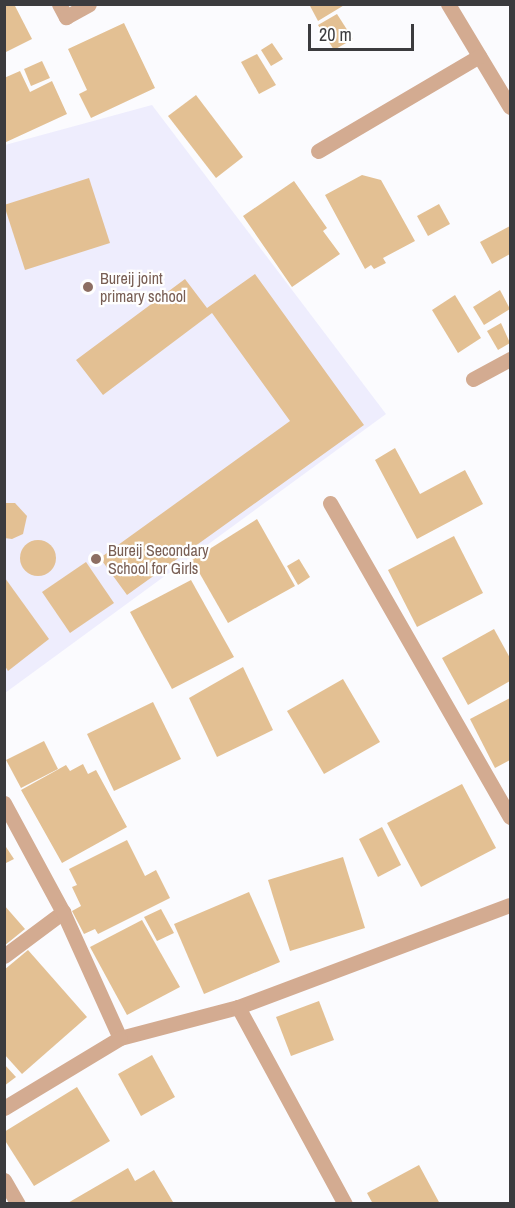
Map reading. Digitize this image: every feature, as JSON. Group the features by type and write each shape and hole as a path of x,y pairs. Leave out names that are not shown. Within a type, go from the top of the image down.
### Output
{"street":[{"path":"59,4 66,16 89,4"},
{"path":"448,4 510,107"},
{"path":"318,151 479,56"},
{"path":"473,379 510,359"},
{"path":"330,503 510,817"},
{"path":"4,803 63,912 120,1038"},
{"path":"4,1108 120,1038 238,1007 510,905"},
{"path":"4,956 63,912"},
{"path":"238,1007 345,1203"},
{"path":"4,1180 18,1203"}],"shaded area":[{"name":"Bureij Secondary School for Girls","path":"152,105 386,414 5,693 5,145"}],"building":[{"path":"4,4 14,4 32,39 4,53"},
{"path":"309,4 346,4 318,21"},
{"path":"337,14 353,39 334,50 318,25"},
{"path":"124,23 155,88 91,118 79,94 87,90 68,49"},
{"path":"272,43 283,59 271,66 261,50"},
{"path":"257,54 276,85 259,94 241,62"},
{"path":"42,61 50,78 31,86 24,69"},
{"path":"20,71 30,92 52,81 67,114 4,143 4,78"},
{"path":"196,95 243,157 216,178 168,116"},
{"path":"362,175 381,180 415,241 383,258 386,263 374,269 371,265 365,269 325,195"},
{"path":"89,178 110,243 25,270 4,205"},
{"path":"294,181 327,228 323,231 340,254 292,287 243,216"},
{"path":"439,204 450,224 428,236 417,216"},
{"path":"510,226 510,254 492,264 480,242"},
{"path":"255,274 364,425 127,595 100,558 290,421 212,313 103,395 76,360 185,279 207,308"},
{"path":"500,290 510,309 484,325 473,307"},
{"path":"455,295 481,338 458,353 432,310"},
{"path":"501,323 510,343 498,350 487,331"},
{"path":"395,448 420,494 465,470 483,504 417,539 375,460"},
{"path":"4,503 15,503 27,516 23,534 12,539 4,538"},
{"path":"257,519 295,586 228,623 192,560"},
{"path":"454,536 483,593 417,627 388,570"},
{"path":"38,540 51,545 56,558 51,571 38,576 25,571 20,558 25,545"},
{"path":"299,559 310,577 298,585 287,566"},
{"path":"86,562 114,603 70,633 42,592"},
{"path":"5,578 49,639 8,671 5,666"},
{"path":"191,580 234,657 172,689 130,612"},
{"path":"494,629 510,658 510,681 468,705 442,658"},
{"path":"243,667 273,730 217,757 189,698"},
{"path":"343,679 380,742 324,774 287,711"},
{"path":"510,698 510,760 495,768 470,719"},
{"path":"153,702 181,759 114,791 87,734"},
{"path":"44,741 58,769 21,788 6,760"},
{"path":"83,764 88,774 96,770 127,827 62,863 21,790 66,765 70,771"},
{"path":"462,784 496,848 421,887 387,823"},
{"path":"382,827 401,865 378,877 359,839"},
{"path":"127,840 145,876 156,870 170,898 98,934 95,929 84,934 72,911 81,906 72,887 77,885 69,869"},
{"path":"4,844 14,859 4,864"},
{"path":"343,857 365,928 290,951 268,880"},
{"path":"249,892 280,962 204,994 174,924"},
{"path":"4,905 25,929 4,946"},
{"path":"161,909 174,933 157,941 144,917"},
{"path":"142,920 180,987 127,1015 90,947"},
{"path":"28,950 87,1017 22,1074 4,1054 4,970"},
{"path":"319,1001 334,1040 291,1056 276,1017"},
{"path":"152,1055 175,1097 141,1116 118,1074"},
{"path":"4,1064 16,1077 4,1086"},
{"path":"77,1087 110,1141 34,1186 4,1139 4,1132"},
{"path":"419,1165 440,1204 373,1204 367,1193"},
{"path":"128,1168 135,1181 154,1170 173,1202 66,1204"}],"place":[{"name":"Bureij joint primary school","path":"88,287"},
{"name":"Bureij Secondary School for Girls","path":"96,559"}]}
